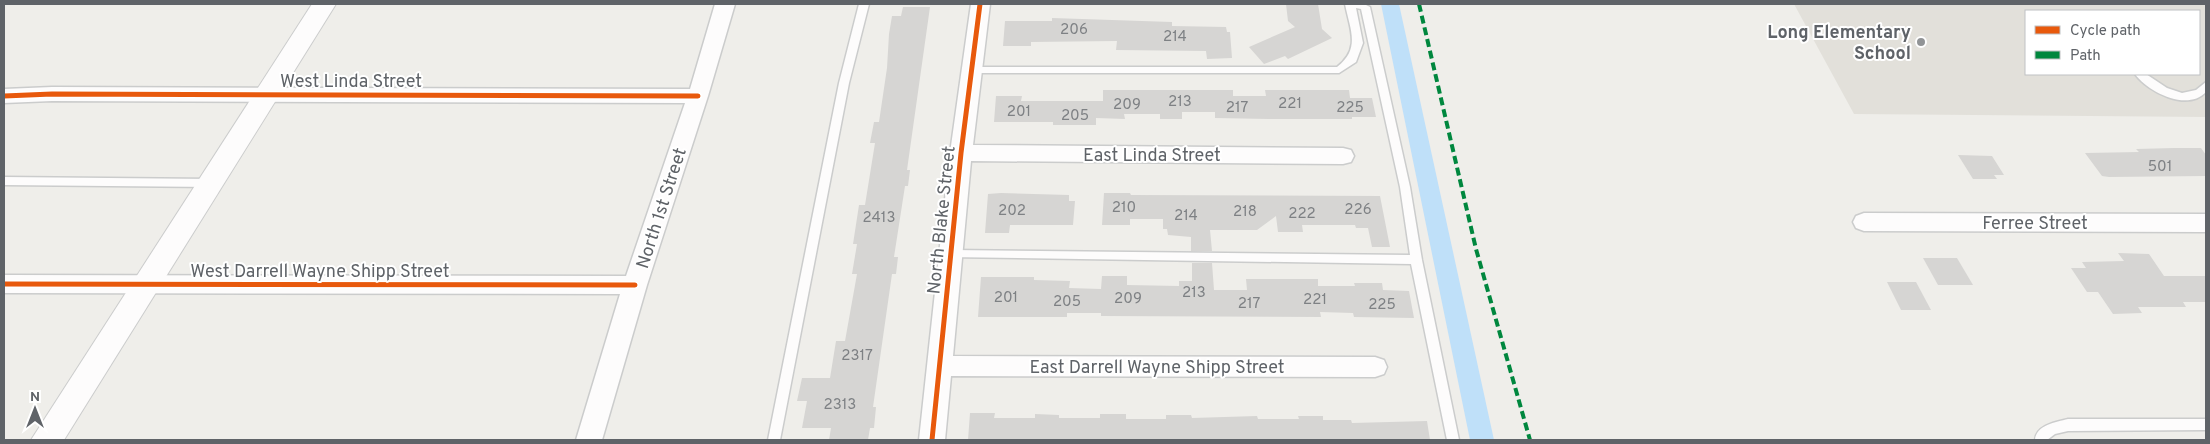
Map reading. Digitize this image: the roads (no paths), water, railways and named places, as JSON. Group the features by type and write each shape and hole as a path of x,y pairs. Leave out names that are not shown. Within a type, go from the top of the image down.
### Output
{"street":[{"path":"47,440 148,285 324,4"},
{"name":"North 1st Street","path":"589,440 635,285 698,96 725,4"},
{"name":"North Blake Street","path":"932,440 961,153 980,4"},
{"name":"West Linda Street","path":"4,96 268,94 698,96"},
{"name":"East Linda Street","path":"961,153 1343,156"},
{"name":"Ferree Street","path":"1864,222 2206,223"},
{"name":"West Darrell Wayne Shipp Street","path":"4,284 635,285"},
{"name":"East Darrell Wayne Shipp Street","path":"940,366 1375,367"}],"lane":[{"path":"774,440 844,83 864,4"},
{"path":"971,70 1338,70 1352,60 1358,43 1350,4 1365,7 1405,187 1416,260 1453,440"},
{"path":"2141,75 2159,89 2175,95 2193,95 2203,90 2206,86"},
{"path":"4,181 212,183"},
{"path":"951,254 1383,258 1416,260"},
{"path":"2041,440 2041,437 2051,429 2068,424 2206,425"}],"waterway":[{"path":"1390,4 1482,440"}],"place":[{"name":"Long Elementary School","path":"1921,42"}]}
